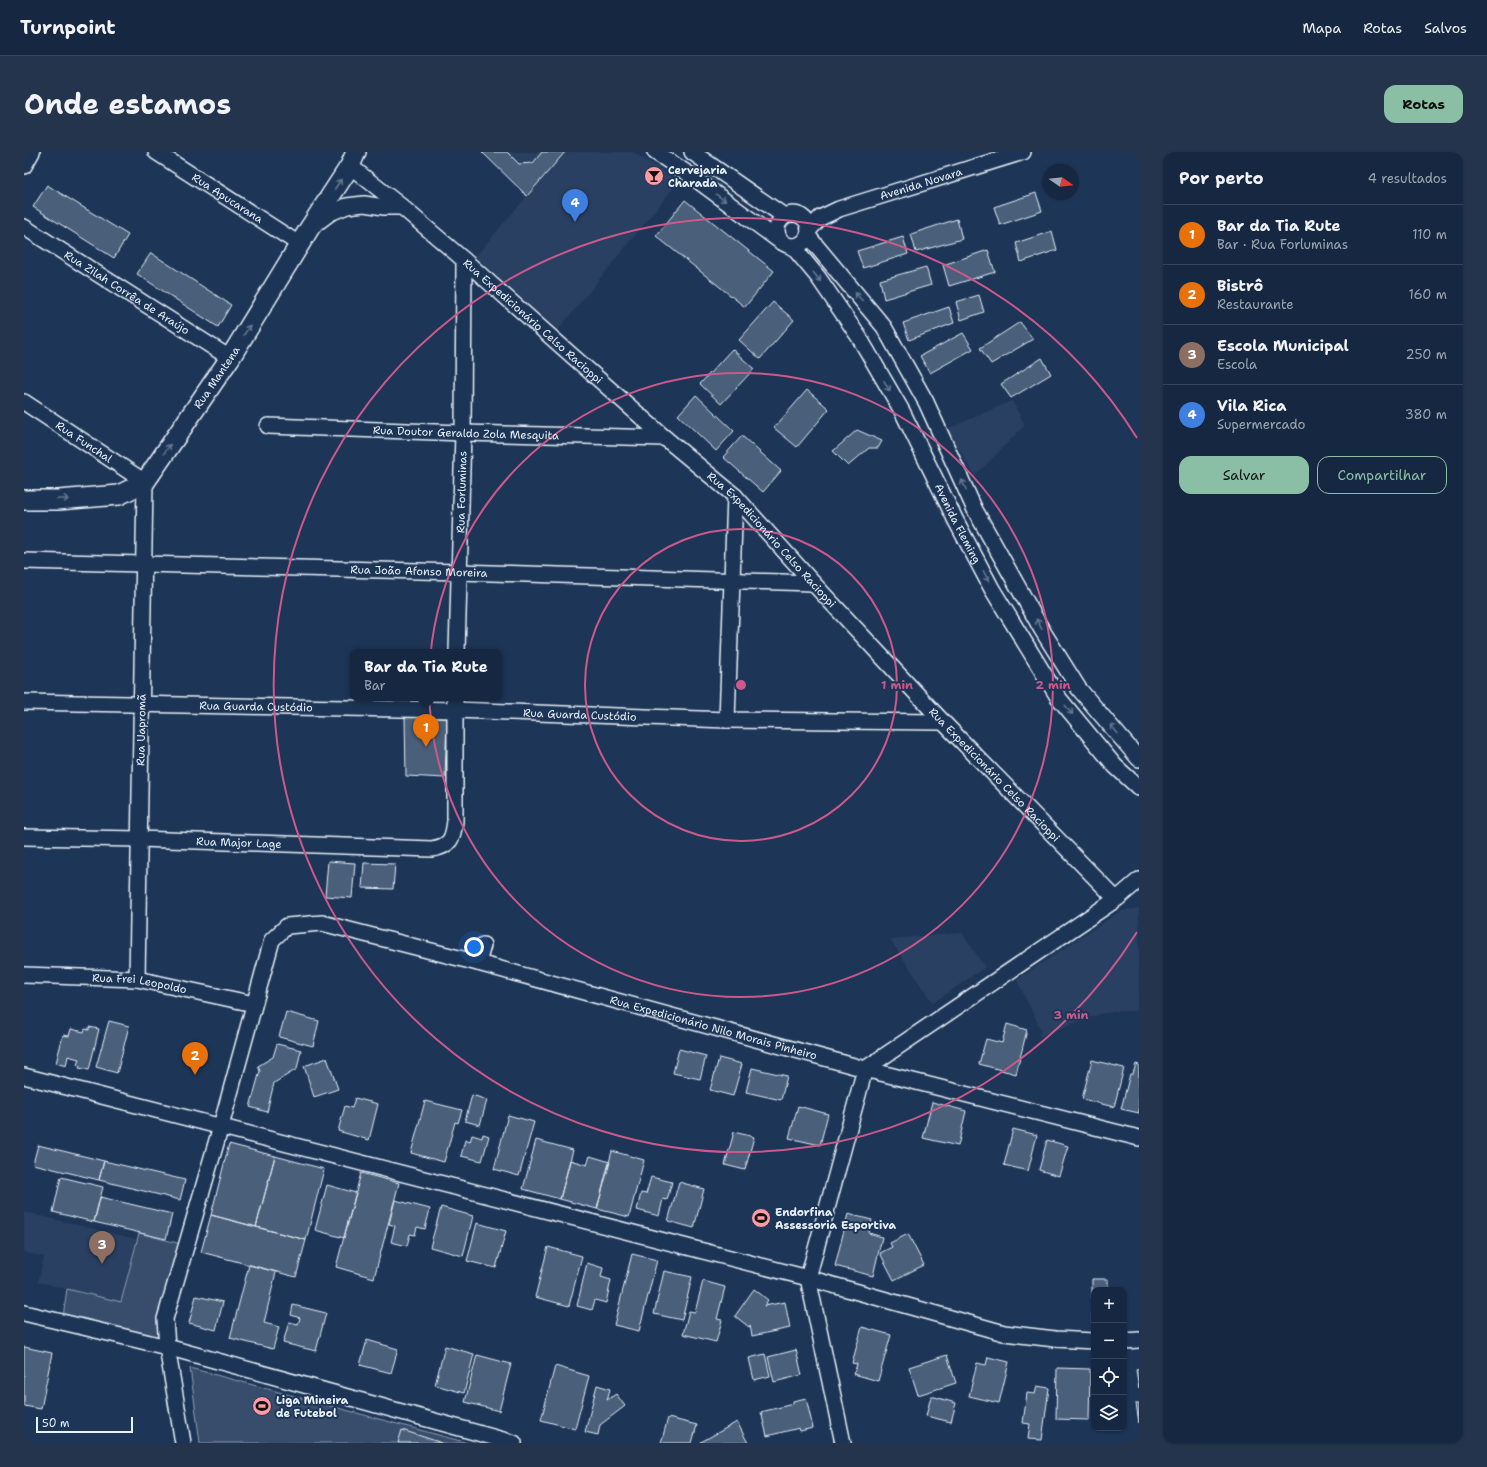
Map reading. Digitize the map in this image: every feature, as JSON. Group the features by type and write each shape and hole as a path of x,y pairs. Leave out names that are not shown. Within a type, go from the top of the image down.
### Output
{"main road":[{"name":"Rua Mantena","path":"24,500 58,500 119,495 144,482 230,358 353,159"}],"street":[{"path":"24,166 32,152"},
{"name":"Rua Apucarana","path":"156,152 304,236"},
{"name":"Avenida Fleming","path":"655,152 787,244 818,277 863,344 902,411 956,521 992,589 1058,697 1115,766 1139,788"},
{"path":"692,152 784,216"},
{"name":"Avenida Novara","path":"807,228 820,218 839,209 1023,152"},
{"name":"Rua Expedicionário Celso Racioppi","path":"353,159 402,207 665,438 735,496 813,583 943,722 1117,898"},
{"path":"304,236 330,213 347,206 364,204 384,207 402,207"},
{"path":"791,214 797,215 807,228 804,242 799,245 787,244 778,237 777,225 784,216 791,214"},
{"name":"Rua Zilah Corrêa de Araújo","path":"24,227 230,358"},
{"name":"Avenida Fleming","path":"807,228 884,327 926,402 975,510 1042,630 1079,688 1139,759"},
{"name":"Rua Forluminas","path":"457,649 463,433 464,260"},
{"name":"Rua Funchal","path":"24,402 144,482"},
{"name":"Rua Doutor Geraldo Zola Mesquita","path":"268,426 665,438"},
{"name":"Rua Uapromã","path":"138,979 144,482"},
{"path":"727,720 735,496"},
{"path":"956,521 975,510"},
{"name":"Rua João Afonso Moreira","path":"24,561 813,583"},
{"name":"Rua Guarda Custódio","path":"24,702 141,704 455,704 727,720 943,722"},
{"name":"Rua Major Lage","path":"24,837 432,848 443,847 451,841 455,820 455,704"},
{"path":"843,1443 808,1278 865,1069 1117,898 1139,880"},
{"path":"1117,898 1139,895"},
{"name":"Rua Expedicionário Nilo Morais Pinheiro","path":"254,1004 272,940 287,926 322,923 478,963 865,1069 1139,1138"},
{"path":"478,963 483,945"},
{"name":"Rua Frei Leopoldo","path":"24,975 138,979 254,1004"},
{"path":"183,1443 167,1347 165,1319 221,1126 254,1004"},
{"path":"24,1076 808,1278 1004,1333 1055,1339 1091,1341"},
{"path":"24,1313 167,1347 514,1443"},
{"path":"1127,1341 1139,1340"}],"shaded area":[{"path":"482,152 633,152 679,181 558,330 475,257 527,196"},
{"path":"1012,401 1025,425 975,476 947,429"},
{"path":"1139,908 1139,1011 1119,1011 1100,1014 1039,1036 1041,1030 1017,980 1105,921 1122,911"},
{"path":"962,933 985,967 933,1003 890,939"},
{"path":"24,1212 136,1239 121,1302 38,1282 44,1257 24,1252"},
{"path":"139,1233 181,1244 164,1346 63,1317 67,1289 121,1302"},
{"name":"Liga Mineira de Futebol","path":"190,1368 468,1443 200,1443"}],"building":[{"path":"482,152 507,152 519,164 533,163 542,152 565,152 527,196"},
{"path":"47,185 128,235 114,258 33,207"},
{"path":"1036,193 1042,211 1000,225 994,207"},
{"path":"685,200 774,271 745,307 656,236"},
{"path":"957,219 962,239 916,252 911,234"},
{"path":"1052,231 1057,250 1021,262 1016,243"},
{"path":"903,237 908,254 863,268 857,251"},
{"path":"988,250 995,272 949,286 943,265"},
{"path":"151,253 231,305 218,327 137,274"},
{"path":"926,267 931,285 884,299 880,280"},
{"path":"979,295 984,312 961,320 956,302"},
{"path":"773,302 794,320 760,359 739,340"},
{"path":"949,307 954,323 909,340 903,323"},
{"path":"1020,322 1033,339 991,364 980,348"},
{"path":"963,333 973,349 930,373 920,356"},
{"path":"732,349 754,369 721,404 700,384"},
{"path":"1042,358 1051,374 1011,398 1001,384"},
{"path":"807,390 829,409 797,447 774,428"},
{"path":"696,395 734,431 716,451 678,415"},
{"path":"857,430 882,441 878,448 869,448 848,466 833,451"},
{"path":"742,436 781,471 763,492 723,457"},
{"path":"405,717 447,718 445,778 406,776"},
{"path":"328,861 355,863 352,898 325,896"},
{"path":"364,863 395,864 393,889 362,888"},
{"path":"286,1012 319,1021 313,1046 279,1037"},
{"path":"109,1021 129,1026 117,1073 96,1067"},
{"path":"1007,1024 1027,1030 1016,1074 979,1064 986,1039 1002,1043"},
{"path":"89,1027 99,1029 89,1070 79,1068 80,1066 77,1065 79,1059 68,1056 66,1066 56,1063 63,1035 69,1036 71,1029 84,1032 85,1029 89,1030"},
{"path":"277,1044 301,1050 297,1069 274,1083 267,1112 250,1107 260,1071 258,1066 273,1057"},
{"path":"679,1049 706,1056 700,1079 673,1073"},
{"path":"327,1058 338,1089 314,1097 304,1066"},
{"path":"719,1058 742,1064 733,1096 710,1090"},
{"path":"1092,1060 1124,1068 1114,1107 1082,1099"},
{"path":"1136,1064 1139,1065 1139,1113 1121,1109 1130,1074 1133,1074"},
{"path":"752,1068 787,1076 781,1100 746,1092"},
{"path":"472,1095 487,1100 480,1125 465,1121"},
{"path":"355,1098 378,1104 369,1140 338,1131 345,1106 352,1108"},
{"path":"425,1101 462,1110 458,1123 455,1122 444,1162 411,1153"},
{"path":"932,1102 966,1111 958,1146 923,1138"},
{"path":"798,1106 828,1114 820,1145 789,1138"},
{"path":"508,1115 534,1122 519,1176 494,1169"},
{"path":"1013,1129 1037,1135 1028,1171 1004,1165"},
{"path":"734,1132 754,1137 745,1170 725,1165"},
{"path":"483,1134 489,1136 482,1161 461,1156 465,1140 470,1142 472,1135 482,1138"},
{"path":"536,1140 573,1150 560,1199 523,1189"},
{"path":"1047,1140 1068,1146 1059,1176 1039,1170"},
{"path":"229,1144 275,1156 256,1227 211,1215"},
{"path":"38,1145 104,1161 99,1180 33,1164"},
{"path":"612,1151 644,1160 629,1217 597,1209"},
{"path":"275,1156 324,1169 306,1240 256,1227"},
{"path":"590,1156 610,1162 597,1209 560,1199 570,1160 587,1165"},
{"path":"104,1161 185,1180 180,1200 99,1180"},
{"path":"361,1173 399,1183 374,1278 336,1267"},
{"path":"61,1177 103,1187 94,1222 53,1212"},
{"path":"651,1177 672,1182 667,1200 663,1199 659,1216 637,1210 641,1193 646,1194"},
{"path":"679,1182 704,1189 694,1228 668,1221"},
{"path":"327,1185 356,1193 344,1238 315,1230"},
{"path":"100,1197 172,1214 166,1239 94,1222"},
{"path":"395,1200 430,1209 425,1229 417,1227 415,1235 410,1234 407,1246 391,1242 395,1226 389,1224"},
{"path":"441,1207 473,1216 463,1256 430,1247"},
{"path":"848,1214 872,1220 869,1233 882,1237 873,1276 835,1266"},
{"path":"211,1215 306,1240 296,1277 201,1252"},
{"path":"477,1223 506,1231 496,1268 467,1261"},
{"path":"908,1234 924,1265 894,1280 880,1253 892,1247 890,1243"},
{"path":"548,1247 582,1256 569,1306 535,1297"},
{"path":"632,1254 657,1260 639,1331 614,1325"},
{"path":"587,1263 603,1268 601,1277 611,1280 606,1303 595,1300 592,1310 577,1306"},
{"path":"249,1265 276,1272 264,1323 279,1327 273,1349 230,1338"},
{"path":"664,1271 692,1277 682,1320 654,1314"},
{"path":"1092,1279 1108,1279 1108,1287 1092,1287"},
{"path":"703,1281 725,1287 717,1319 722,1320 716,1342 683,1334 689,1311 695,1312"},
{"path":"754,1289 768,1300 764,1306 785,1302 790,1328 752,1336 750,1325 749,1327 735,1316"},
{"path":"196,1296 223,1302 216,1330 189,1323"},
{"path":"293,1305 326,1313 316,1351 283,1343 289,1322 298,1324 300,1318 291,1315"},
{"path":"862,1327 891,1335 878,1381 854,1374 857,1364 852,1363"},
{"path":"367,1340 398,1349 391,1373 360,1365"},
{"path":"445,1346 474,1354 464,1393 435,1385"},
{"path":"24,1347 52,1353 41,1409 24,1406"},
{"path":"796,1350 802,1375 774,1382 768,1357"},
{"path":"765,1354 770,1376 754,1380 749,1358"},
{"path":"477,1355 511,1364 499,1411 465,1402"},
{"path":"947,1355 956,1383 918,1395 909,1367"},
{"path":"988,1357 1009,1362 999,1403 969,1396 977,1363 986,1365"},
{"path":"555,1366 589,1376 575,1429 541,1420"},
{"path":"1057,1368 1090,1369 1089,1420 1056,1419"},
{"path":"1139,1369 1139,1388 1136,1370"},
{"path":"597,1385 610,1389 607,1400 616,1394 625,1406 600,1425 598,1435 585,1432"},
{"path":"1037,1386 1049,1388 1042,1440 1028,1439 1030,1424 1023,1423 1027,1393 1035,1394"},
{"path":"931,1396 956,1403 951,1422 926,1416"},
{"path":"806,1398 813,1428 800,1431 799,1428 767,1436 761,1412 793,1404 793,1401"},
{"path":"1136,1403 1139,1403 1139,1423"},
{"path":"668,1418 697,1425 692,1443 661,1443"},
{"path":"737,1422 748,1443 701,1443 701,1442"},
{"path":"402,1430 442,1443 398,1443"}],"place":[{"name":"Cervejaria Charada","path":"654,176"},
{"name":"Vila Rica","path":"575,222"},
{"name":"Bar da Tia Rute","path":"426,747"},
{"name":"Bistrô","path":"195,1075"},
{"name":"Endorfina Assessoria Esportiva","path":"761,1218"},
{"name":"Escola Municipal","path":"102,1264"},
{"name":"Liga Mineira de Futebol","path":"262,1406"}]}
